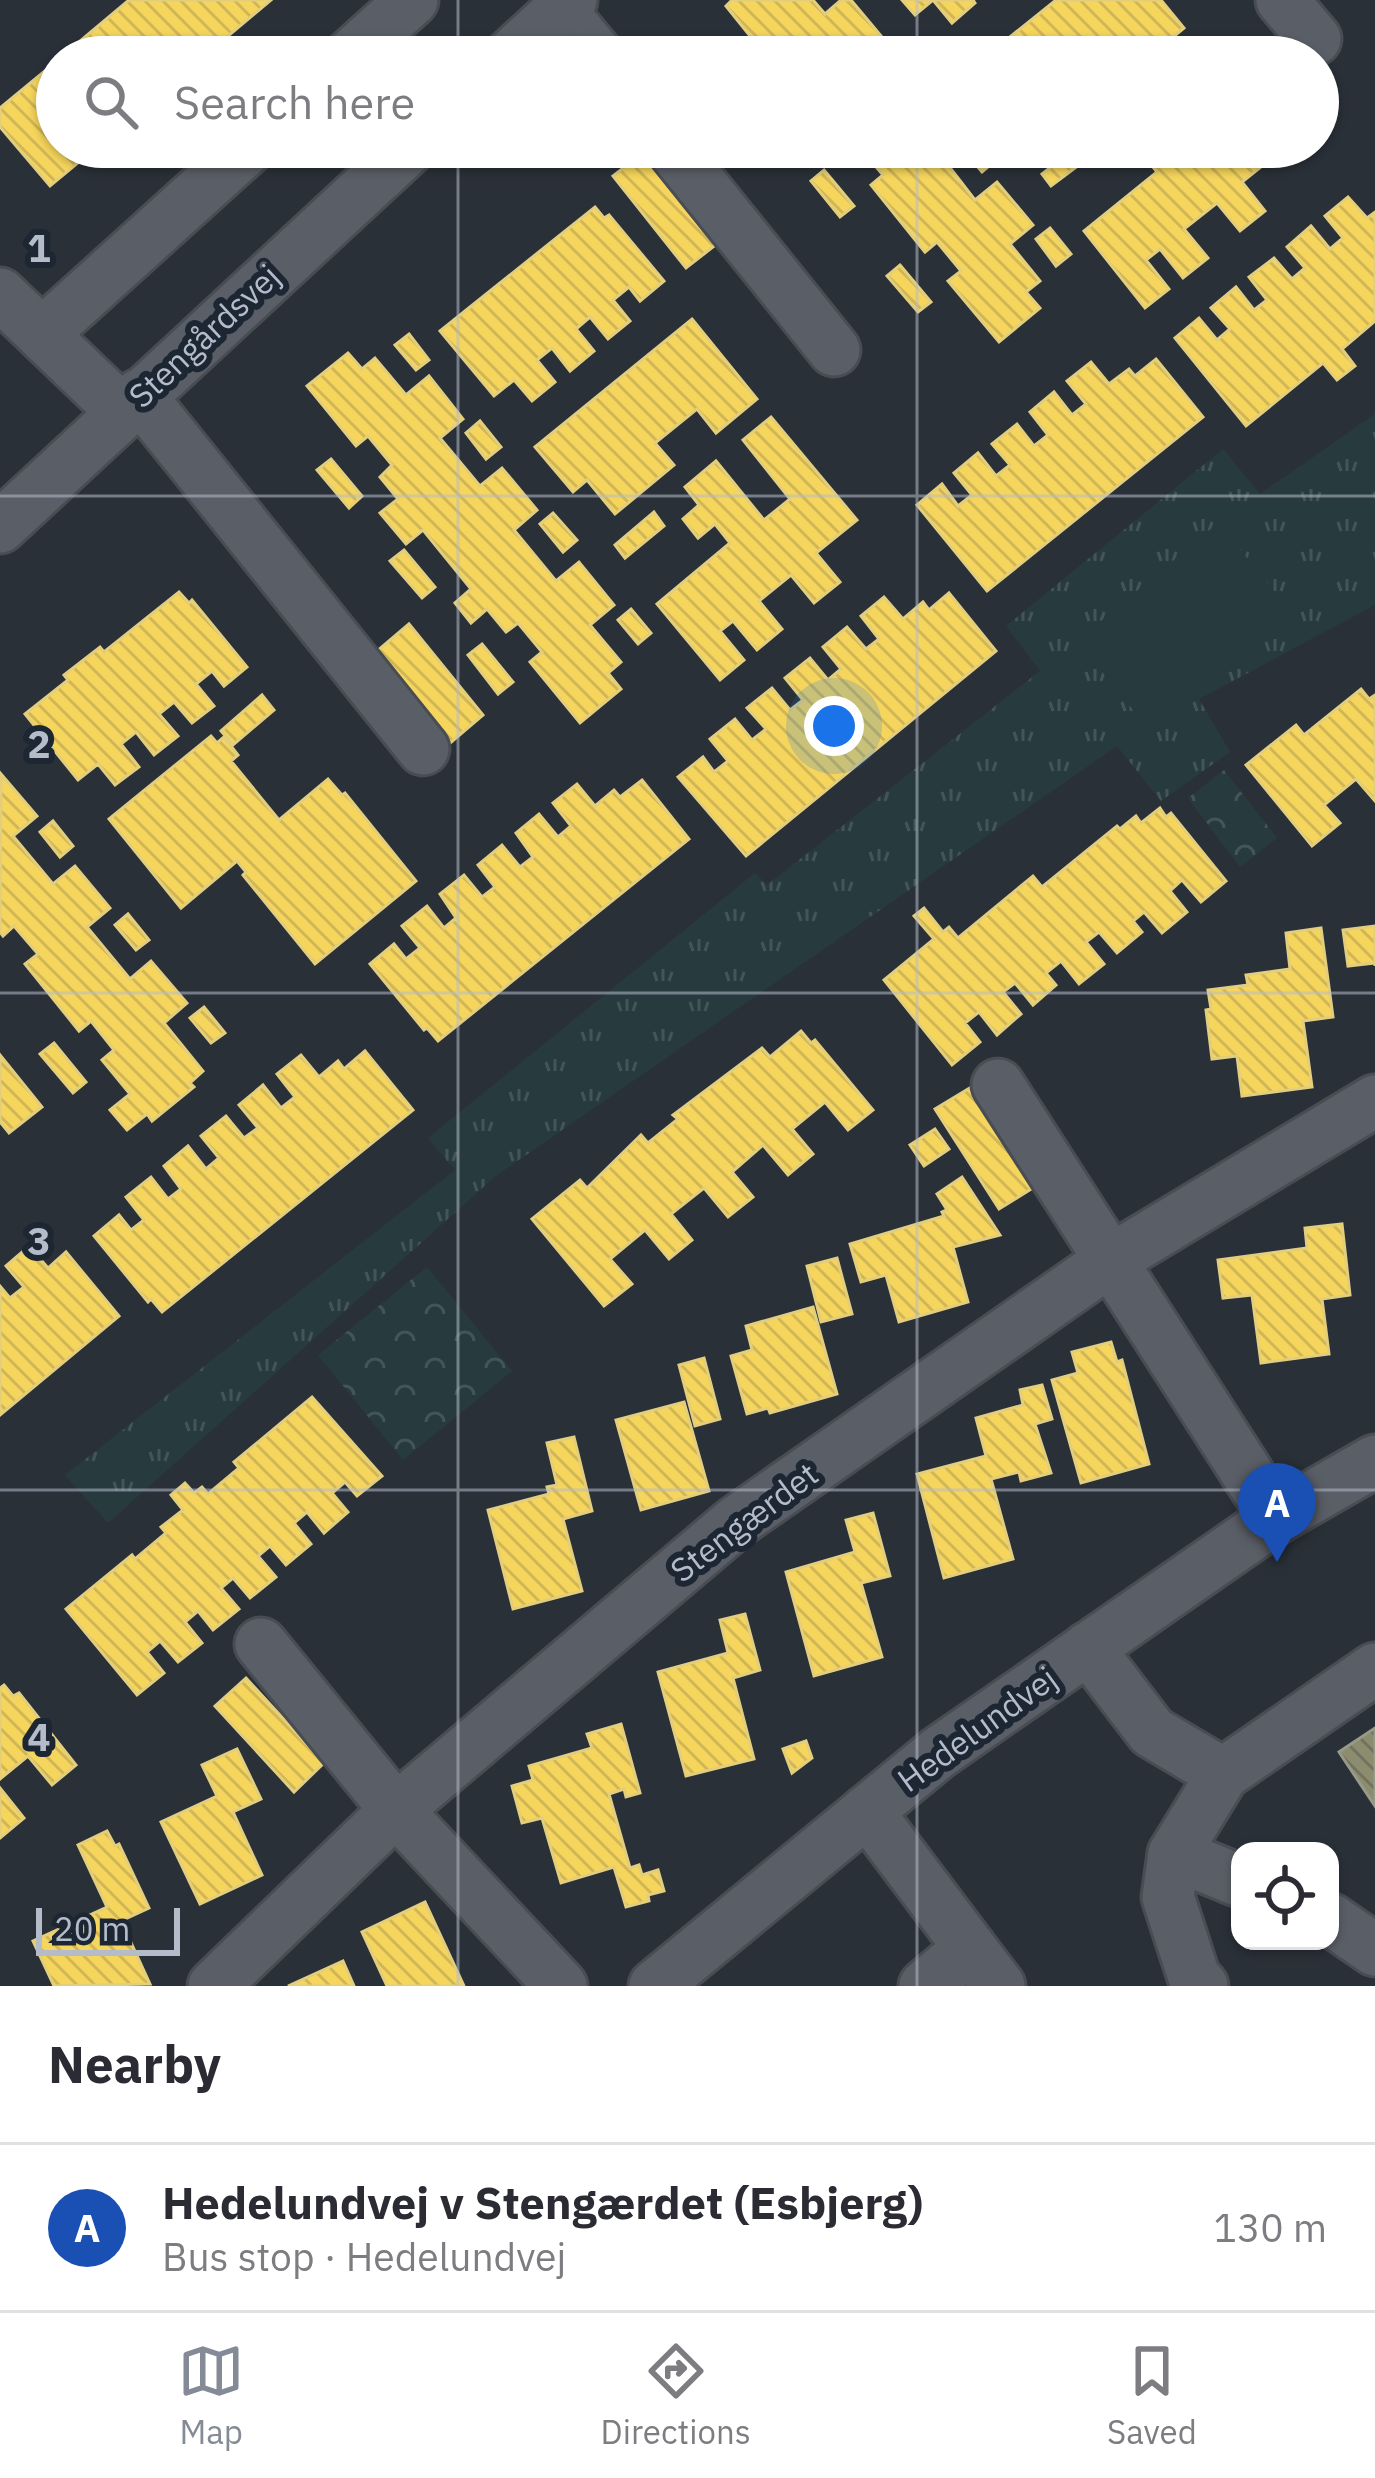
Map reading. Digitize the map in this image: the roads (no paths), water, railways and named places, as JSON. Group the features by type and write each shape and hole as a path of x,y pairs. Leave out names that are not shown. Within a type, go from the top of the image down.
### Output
{"street":[{"path":"372,36 412,0"},
{"path":"1282,0 1312,36"},
{"path":"532,36 566,5 585,36"},
{"path":"42,334 226,168"},
{"name":"Stengårdsvej","path":"0,527 387,168"},
{"path":"688,168 834,350"},
{"path":"0,294 42,334 130,403 423,748"},
{"path":"998,1085 1276,1518"},
{"name":"Stengærdet","path":"214,1986 396,1810 736,1522 1111,1260 1375,1100"},
{"name":"Hedelundvej","path":"655,1986 938,1753 1276,1518 1375,1461"},
{"path":"261,1644 396,1810 561,1986"},
{"name":"Hedelundvej","path":"1088,1648 1152,1732 1223,1774"},
{"path":"1202,1986 1194,1977 1168,1897 1174,1854 1223,1774 1375,1669"},
{"name":"Hedelundvej","path":"868,1811 985,1967 925,1986"},
{"path":"1174,1854 1231,1877"},
{"path":"1339,1925 1375,1950"}],"place":[{"name":"Hedelundvej v Stengærdet (Esbjerg)","path":"1277,1562"}]}
